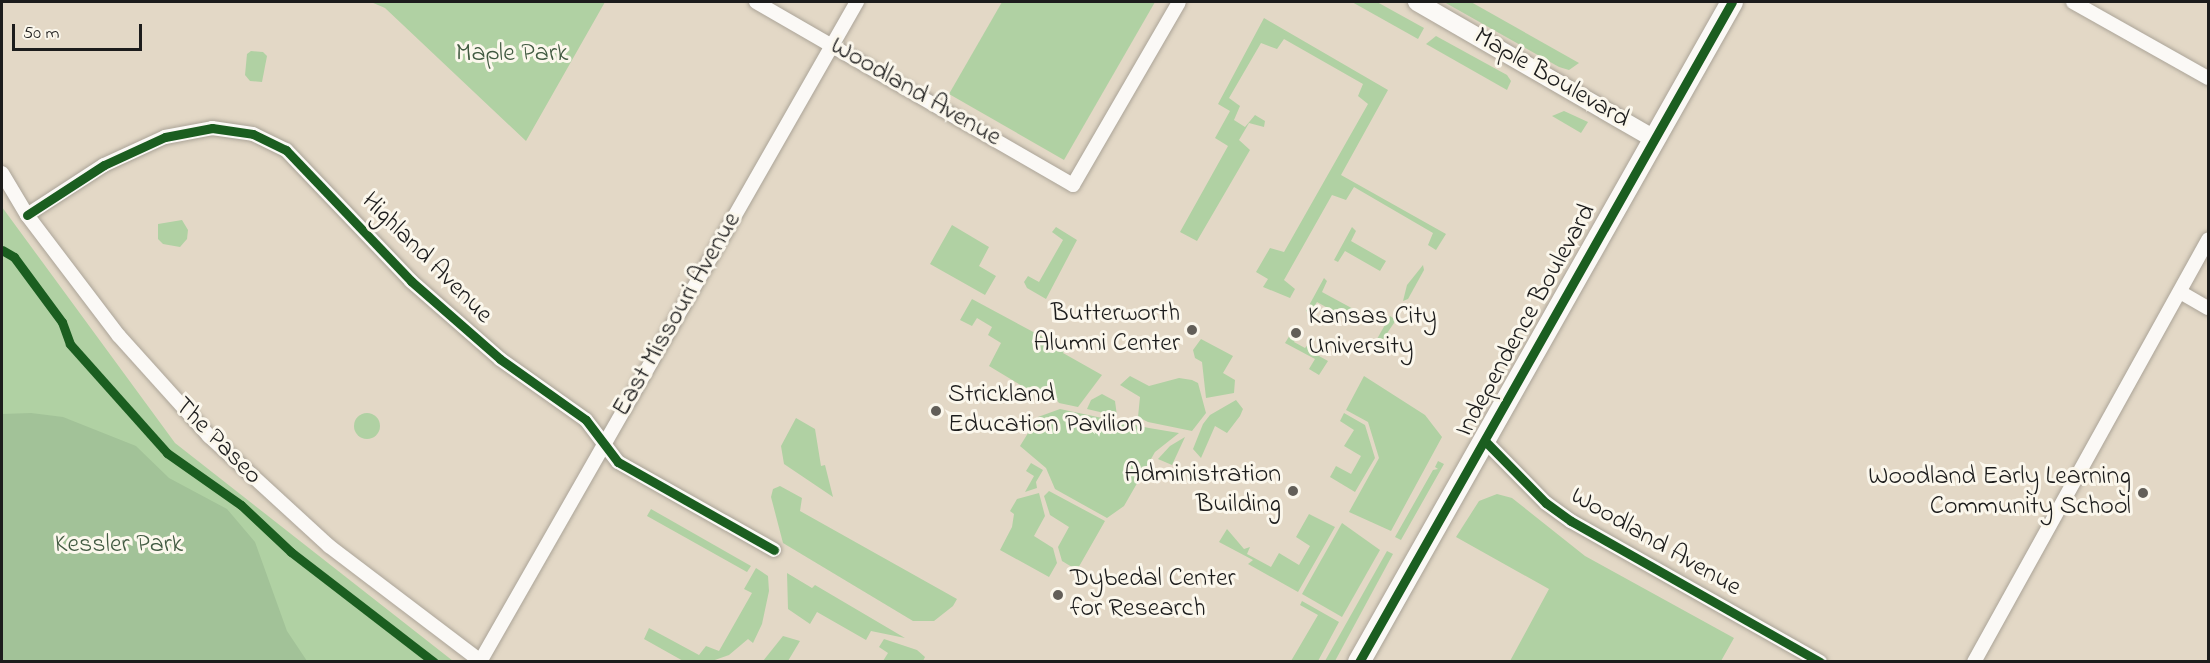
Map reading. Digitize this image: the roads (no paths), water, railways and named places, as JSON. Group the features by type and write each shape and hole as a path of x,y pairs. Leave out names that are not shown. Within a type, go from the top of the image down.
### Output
{"main road":[{"name":"Independence Boulevard","path":"1360,661 1653,138 1732,2"}],"street":[{"name":"Woodland Avenue","path":"756,2 1073,185 1179,2"},
{"name":"East Missouri Avenue","path":"482,661 857,2"},
{"name":"Maple Boulevard","path":"1417,2 1653,138"},
{"path":"2073,2 2208,78"},
{"name":"Highland Avenue","path":"27,215 104,165 165,137 212,128 253,134 286,150 411,281 500,359 586,420 606,441 618,462 774,550"},
{"name":"The Paseo","path":"2,173 27,215 119,336 259,485 329,546 482,661"},
{"path":"1974,662 2208,239"},
{"path":"2180,292 2208,308"},
{"name":"Woodland Avenue","path":"1485,441 1546,503 1571,521 1820,662"}],"place":[{"name":"Butterworth Alumni Center","path":"1192,330"},
{"name":"Kansas City University","path":"1296,333"},
{"name":"Strickland Education Pavilion","path":"936,411"},
{"name":"Administration Building","path":"1293,491"},
{"name":"Woodland Early Learning Community School","path":"2143,493"},
{"name":"Dybedal Center for Research","path":"1058,595"}],"park label":[{"name":"Maple Park","path":"512,55"},
{"name":"Kessler Park","path":"119,546"}]}
